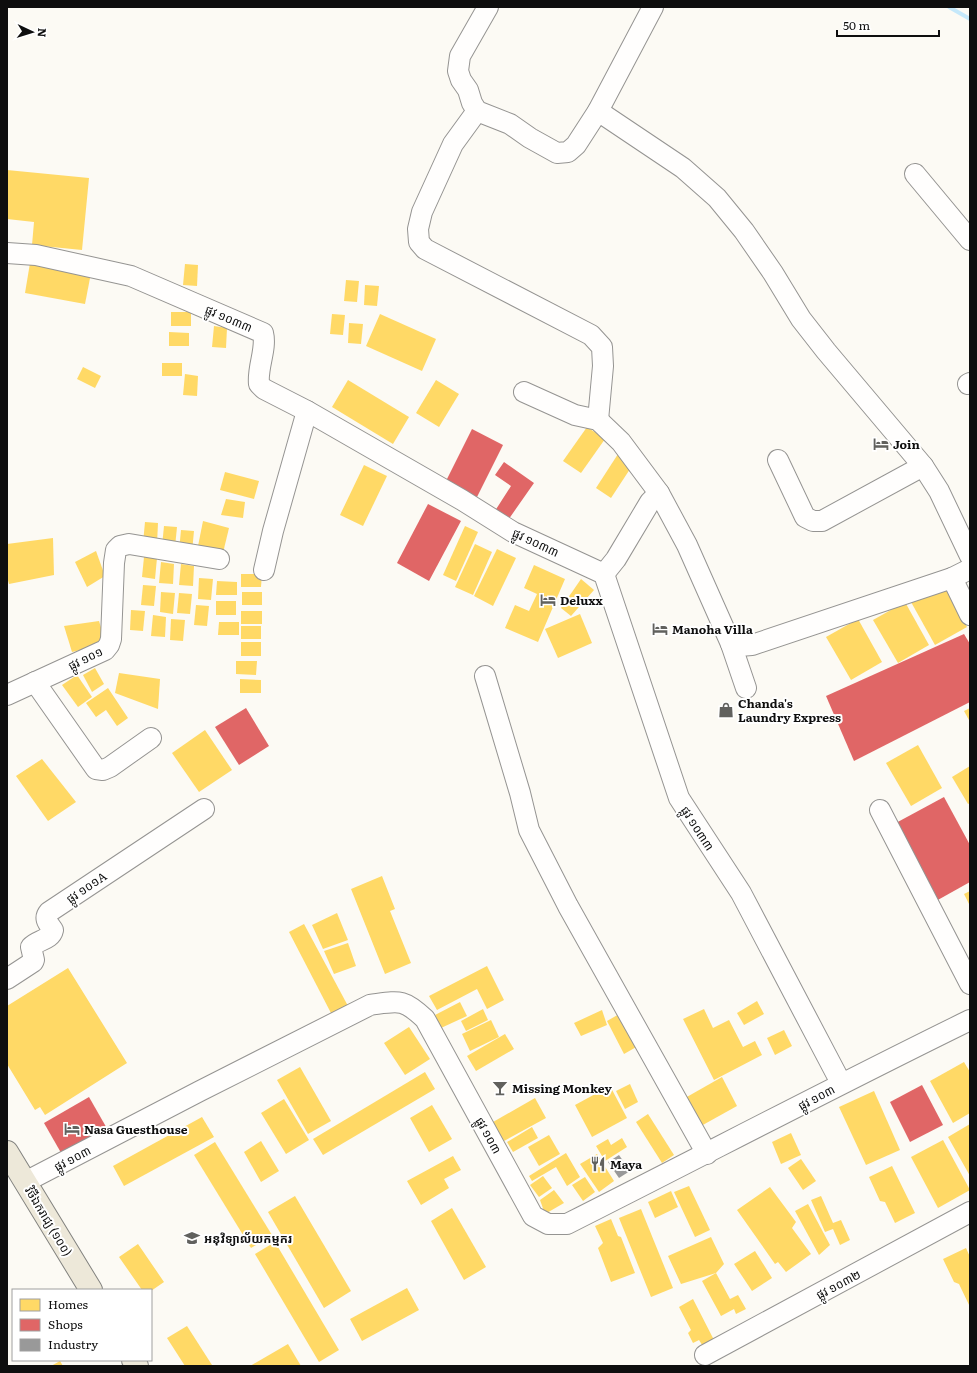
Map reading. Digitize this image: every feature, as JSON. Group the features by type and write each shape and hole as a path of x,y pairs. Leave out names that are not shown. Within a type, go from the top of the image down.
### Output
{"main road":[{"name":"វិថីឯករាជ្យ (១០០)","path":"7,1152 90,1289"}],"street":[{"path":"488,7 460,56 458,71 460,80 468,90 477,111 510,124 530,138 557,153 568,152 576,145 598,112 653,7"},
{"path":"477,111 453,144 422,212 418,229 419,242 425,249 591,335 602,347 603,360 598,420"},
{"path":"598,112 683,168 717,198 744,232 773,273 801,318 826,351 923,466 939,491 970,556"},
{"path":"915,174 970,240"},
{"name":"ផ្លូវ ១០៣៣","path":"7,253 36,255 131,276 263,333 264,339 258,377 259,384 264,389 307,411 462,500 513,532 604,574 679,798 741,893 841,1083"},
{"path":"524,392 575,415 598,420 621,442 659,493 687,545 730,644 746,688"},
{"path":"264,570 273,531 307,411"},
{"path":"778,460 805,517 813,521 822,521 923,466"},
{"path":"604,574 616,559 650,502 659,493"},
{"name":"ផ្លូវ ១០១","path":"7,695 105,650 109,645 111,639 114,563 116,550 120,546 129,544 218,559"},
{"path":"730,644 739,646 752,645 952,578 970,569"},
{"path":"952,578 970,615"},
{"path":"485,676 520,793 529,830 568,906 707,1154"},
{"path":"34,682 96,769 103,770 110,767 151,738"},
{"name":"ផ្លូវ ១០១A","path":"7,979 33,962 34,960 31,948 51,936 53,933 53,930 46,920 46,916 49,912 204,809"},
{"path":"880,810 970,984"},
{"name":"ផ្លូវ ១០៣","path":"25,1182 370,1005 397,1001 412,1007 425,1019 533,1216 548,1224 567,1224 707,1154 841,1083 970,1020"},
{"name":"ផ្លូវ ១០៣២","path":"705,1355 970,1212"}],"building: Homes":[{"path":"7,170 89,178 82,250 32,245 34,222 7,219"},
{"path":"30,263 91,273 85,304 25,293"},
{"path":"185,264 198,265 197,286 183,285"},
{"path":"346,280 359,281 357,302 344,301"},
{"path":"365,285 379,286 377,306 364,305"},
{"path":"171,312 191,312 191,326 171,326"},
{"path":"332,314 345,315 343,335 330,334"},
{"path":"380,314 436,339 422,371 366,346"},
{"path":"349,323 363,324 361,344 348,343"},
{"path":"214,326 227,328 226,348 212,347"},
{"path":"169,332 189,333 189,346 169,346"},
{"path":"162,363 182,363 182,376 162,376"},
{"path":"83,367 101,376 95,388 77,379"},
{"path":"185,374 198,376 197,396 183,395"},
{"path":"348,380 409,417 393,444 332,407"},
{"path":"436,380 459,394 439,427 416,413"},
{"path":"587,427 605,439 581,473 563,461"},
{"path":"618,454 632,466 611,498 596,488"},
{"path":"364,465 387,476 363,526 340,515"},
{"path":"225,472 259,481 254,499 220,490"},
{"path":"226,499 245,502 243,518 221,515"},
{"path":"203,521 229,528 222,557 197,551"},
{"path":"145,522 158,523 157,544 143,543"},
{"path":"164,526 177,527 175,547 162,546"},
{"path":"465,526 478,532 456,581 443,575"},
{"path":"181,530 194,531 192,552 179,551"},
{"path":"53,538 54,575 9,584 7,577 7,544"},
{"path":"475,544 492,552 473,595 455,587"},
{"path":"497,549 516,558 493,606 474,596"},
{"path":"96,551 105,576 87,587 75,562"},
{"path":"144,557 157,558 155,579 142,577"},
{"path":"161,562 174,564 173,584 159,583"},
{"path":"181,564 194,566 193,586 179,585"},
{"path":"534,565 565,579 538,642 505,628 515,605 529,611 537,594 524,588"},
{"path":"241,574 262,574 261,587 241,587"},
{"path":"199,578 213,579 211,600 198,599"},
{"path":"581,579 594,590 571,616 561,608"},
{"path":"217,581 237,582 237,595 216,595"},
{"path":"943,584 967,627 935,645 911,602"},
{"path":"143,585 156,586 154,606 141,605"},
{"path":"161,592 175,593 173,614 160,612"},
{"path":"242,592 262,592 262,605 242,605"},
{"path":"179,593 192,594 190,614 177,613"},
{"path":"216,601 236,601 236,615 216,615"},
{"path":"905,602 929,645 898,663 873,620"},
{"path":"196,605 209,606 207,626 194,625"},
{"path":"131,610 145,611 143,631 130,630"},
{"path":"241,611 262,611 262,624 241,624"},
{"path":"580,614 592,643 558,658 545,629"},
{"path":"153,615 166,617 165,637 151,636"},
{"path":"171,619 185,620 183,641 170,640"},
{"path":"858,619 882,662 851,680 826,637"},
{"path":"99,621 106,644 72,652 64,626"},
{"path":"219,622 239,622 239,635 218,635"},
{"path":"241,626 261,626 261,639 241,639"},
{"path":"241,642 261,642 261,656 241,656"},
{"path":"236,661 257,661 256,675 236,674"},
{"path":"95,668 104,684 92,692 83,675"},
{"path":"119,673 160,679 158,709 115,693"},
{"path":"77,675 92,697 78,707 62,685"},
{"path":"240,679 261,680 261,693 240,693"},
{"path":"108,688 128,718 117,726 106,710 96,717 86,703"},
{"path":"970,708 970,722 964,711"},
{"path":"205,730 232,770 199,792 172,753"},
{"path":"918,745 942,788 911,806 886,763"},
{"path":"42,759 76,802 48,821 16,776"},
{"path":"970,766 970,803 968,804 952,777"},
{"path":"382,876 395,909 390,911 411,963 385,974 351,889"},
{"path":"970,891 970,906 964,894"},
{"path":"337,913 348,940 323,949 312,925"},
{"path":"304,924 348,1006 332,1015 289,932"},
{"path":"348,943 356,966 334,974 324,951"},
{"path":"487,966 504,1000 487,1009 477,989 437,1010 429,996"},
{"path":"68,968 127,1063 45,1115 40,1107 35,1110 7,1064 7,1006"},
{"path":"757,1001 764,1014 744,1025 737,1013"},
{"path":"460,1002 467,1016 441,1028 435,1015"},
{"path":"483,1009 488,1020 466,1031 461,1021"},
{"path":"704,1009 713,1028 729,1020 743,1047 755,1041 762,1055 714,1080 683,1019"},
{"path":"602,1010 607,1025 581,1036 574,1023"},
{"path":"621,1013 638,1046 624,1054 607,1021"},
{"path":"491,1020 499,1037 470,1051 462,1034"},
{"path":"409,1027 430,1059 405,1075 384,1043"},
{"path":"784,1030 792,1046 775,1055 767,1038"},
{"path":"505,1034 514,1049 476,1071 467,1056"},
{"path":"964,1062 970,1072 970,1113 953,1123 930,1081"},
{"path":"300,1067 331,1121 308,1134 277,1080"},
{"path":"425,1072 435,1089 323,1155 313,1139"},
{"path":"722,1077 737,1106 701,1126 685,1098"},
{"path":"630,1084 638,1102 625,1109 616,1091"},
{"path":"610,1086 627,1118 592,1137 575,1105"},
{"path":"874,1091 900,1150 866,1165 839,1107"},
{"path":"535,1098 546,1118 504,1141 493,1122"},
{"path":"284,1099 309,1140 286,1154 261,1113"},
{"path":"432,1105 452,1139 429,1152 410,1118"},
{"path":"648,1114 674,1155 662,1163 636,1122"},
{"path":"202,1117 214,1137 124,1186 113,1166"},
{"path":"970,1124 970,1176 948,1137"},
{"path":"532,1127 538,1138 513,1152 507,1142"},
{"path":"791,1133 801,1155 781,1164 772,1142"},
{"path":"549,1135 560,1154 539,1166 528,1147"},
{"path":"622,1138 627,1147 605,1161 596,1146 608,1139 611,1145"},
{"path":"943,1140 970,1190 938,1208 911,1157"},
{"path":"261,1141 279,1171 261,1182 244,1152"},
{"path":"215,1142 272,1235 251,1248 194,1155"},
{"path":"566,1153 580,1177 567,1186 556,1167 532,1181 529,1176"},
{"path":"597,1154 614,1181 599,1192 580,1164"},
{"path":"453,1156 461,1170 444,1179 449,1188 421,1205 407,1181"},
{"path":"801,1159 816,1181 803,1190 788,1168"},
{"path":"892,1166 915,1213 895,1223 885,1202 880,1201 869,1177"},
{"path":"543,1176 552,1188 539,1197 530,1185"},
{"path":"585,1177 595,1192 583,1201 572,1185"},
{"path":"689,1186 710,1230 695,1237 674,1192"},
{"path":"770,1187 796,1222 792,1228 811,1254 786,1272 778,1262 775,1264 737,1210"},
{"path":"554,1190 564,1203 545,1214 540,1200"},
{"path":"671,1191 678,1207 655,1218 648,1202"},
{"path":"295,1196 351,1291 324,1308 268,1212"},
{"path":"821,1196 833,1223 841,1220 850,1240 840,1245 833,1229 825,1232 811,1200"},
{"path":"808,1204 830,1245 819,1255 795,1211"},
{"path":"452,1208 486,1267 464,1280 431,1221"},
{"path":"641,1209 673,1288 651,1297 619,1218"},
{"path":"611,1219 618,1236 621,1237 635,1273 611,1282 598,1248 603,1243 595,1226"},
{"path":"711,1237 724,1264 716,1273 681,1284 668,1256"},
{"path":"275,1242 339,1350 319,1362 255,1254"},
{"path":"138,1244 164,1282 152,1290 152,1289 141,1289 119,1257"},
{"path":"966,1248 970,1257 970,1307 959,1284 954,1282 943,1259"},
{"path":"755,1251 772,1278 752,1291 734,1264"},
{"path":"716,1273 730,1299 738,1295 746,1309 736,1314 734,1309 721,1316 702,1281"},
{"path":"407,1288 419,1310 362,1341 350,1319"},
{"path":"693,1299 715,1342 704,1348 699,1340 693,1343 688,1333 691,1330 679,1307"},
{"path":"187,1326 212,1365 185,1366 167,1338"},
{"path":"288,1344 301,1366 250,1366"},
{"path":"60,1361 63,1366 51,1366"}],"building: Shops":[{"path":"472,429 503,445 477,497 446,481"},
{"path":"504,462 534,483 506,523 493,514 511,486 495,475"},
{"path":"428,504 461,521 429,581 397,563"},
{"path":"964,634 970,644 970,702 854,761 826,696"},
{"path":"246,708 269,746 239,765 215,727"},
{"path":"944,797 970,845 970,882 936,901 894,824"},
{"path":"922,1085 943,1125 910,1142 890,1102"},
{"path":"89,1097 109,1132 64,1158 44,1123"}],"building: Industry":[{"path":"619,1155 630,1171 619,1178 608,1162"}],"waterway":[{"path":"949,7 970,19"}],"place":[{"name":"Join","path":"881,444"},
{"name":"Deluxx","path":"548,600"},
{"name":"Manoha Villa","path":"660,629"},
{"name":"Chanda's Laundry Express","path":"726,710"},
{"name":"Missing Monkey","path":"500,1088"},
{"name":"Nasa Guesthouse","path":"72,1129"},
{"name":"Maya","path":"598,1164"},
{"name":"អនុវិទ្យាល័យកម្មករ","path":"192,1238"}]}
